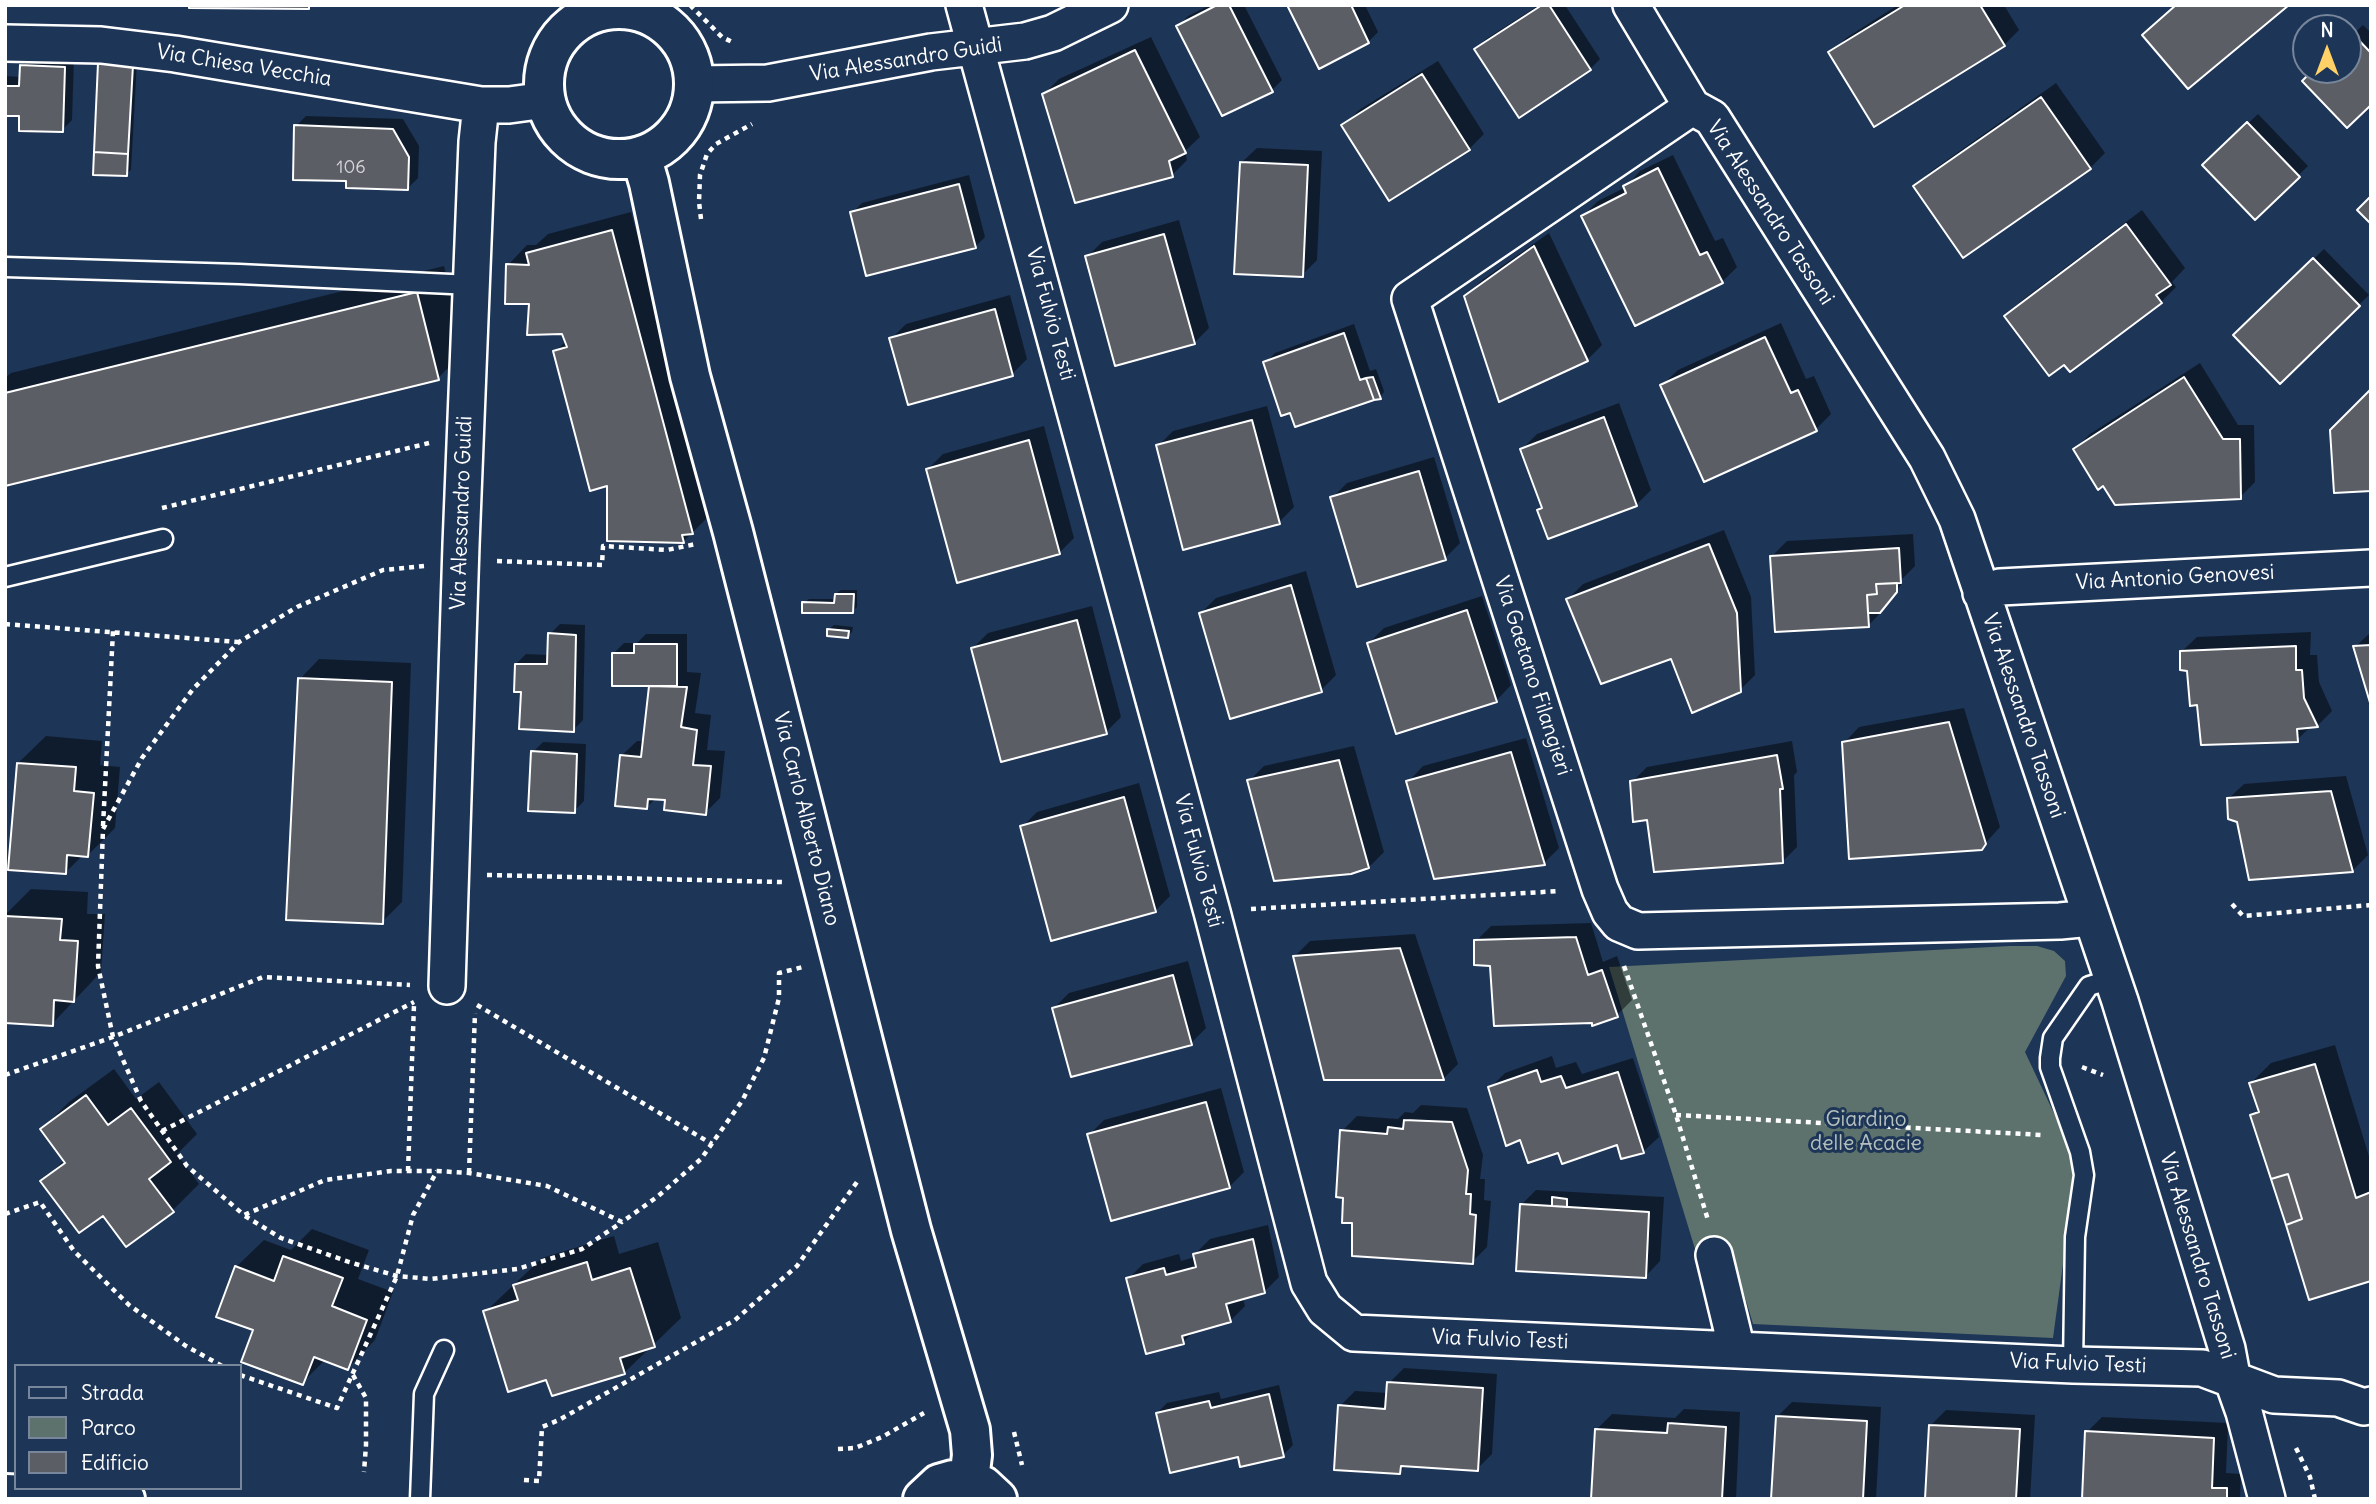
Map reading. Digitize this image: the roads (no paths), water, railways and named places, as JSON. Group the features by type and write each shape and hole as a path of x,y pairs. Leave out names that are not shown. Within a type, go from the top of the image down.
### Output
{"main road":[{"path":"618,9 643,13 664,23 681,41 691,63 694,84 690,109 680,129 664,144 640,156 619,159 594,155 572,142 555,124 546,100 544,78 549,57 559,38 575,23 591,10 618,9"},
{"name":"Via Carlo Alberto Diano","path":"640,156 652,196 690,376 821,873 911,1230 970,1430 972,1455 983,1489"},
{"name":"Via Carlo Alberto Diano","path":"923,1499 939,1484 953,1480 983,1489"},
{"path":"5,1494 125,1499"}],"street":[{"name":"Via Fulvio Testi","path":"964,5 1212,912 1308,1283 1325,1308 1353,1333 2073,1365 2202,1368 2274,1395 2339,1398 2368,1410"},
{"name":"Via Alessandro Guidi","path":"694,84 768,83 932,52 1025,41 1053,33 1110,5"},
{"name":"Via Alessandro Tassoni","path":"1631,5 1692,107 1712,118 1927,458 1956,519 2112,979 2227,1349 2233,1381 2244,1412 2266,1499"},
{"name":"Via Chiesa Vecchia","path":"5,43 101,45 176,54 481,105"},
{"path":"481,105 509,105 546,100"},
{"name":"Via Alessandro Guidi","path":"461,995 461,545 477,142 481,105"},
{"name":"Via Gaetano Filangieri","path":"1692,107 1410,299 1600,889 1610,912 1619,923 1638,932 2091,918"},
{"name":"Via Antonio Genovesi","path":"1981,593 2000,587 2371,568"},
{"path":"1714,1255 1737,1350"}],"lane":[{"path":"5,267 472,285"},
{"path":"5,577 163,539"},
{"path":"2073,1365 2075,1237 2084,1175 2081,1152 2050,1067 2053,1038 2089,986 2112,979"},
{"path":"420,1499 424,1394 444,1350"}],"park label":[{"name":"Giardino delle Acacie","path":"1866,1132"}]}
